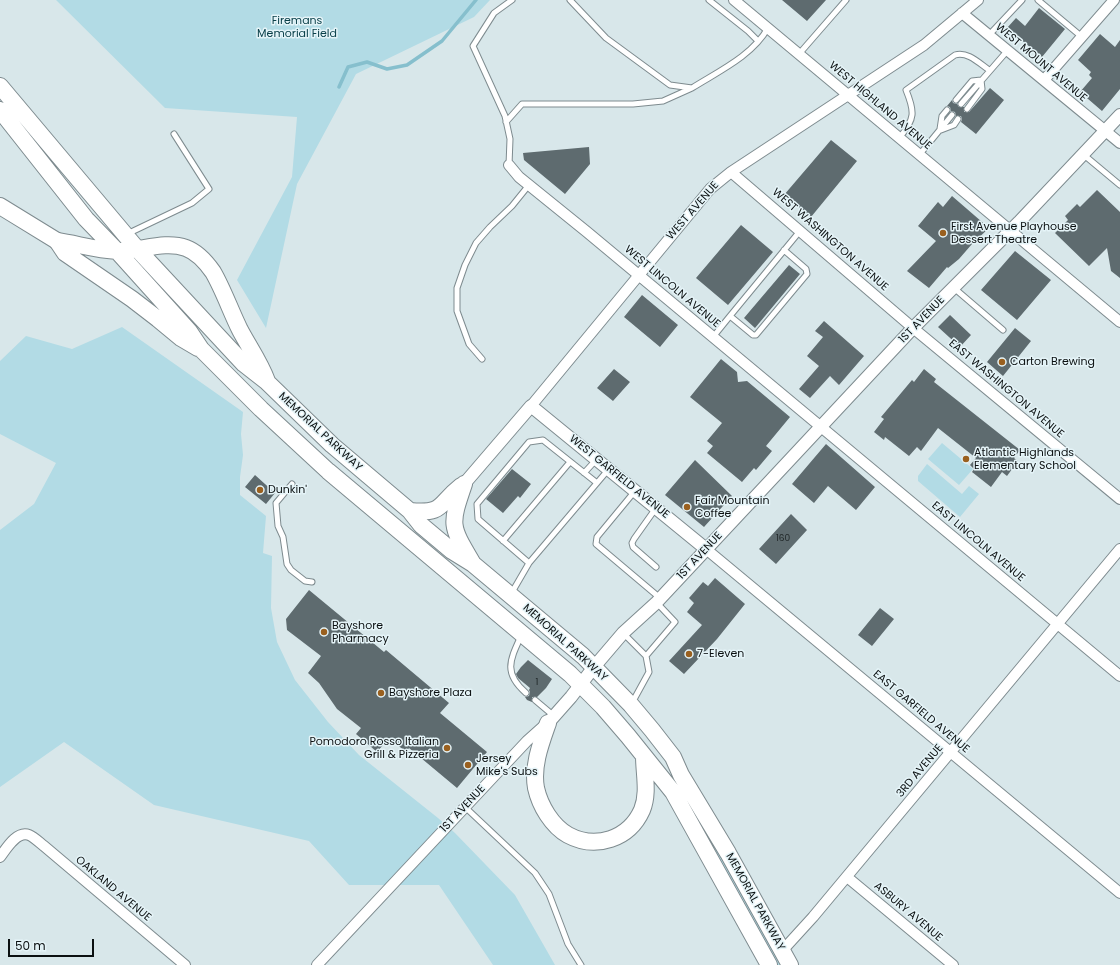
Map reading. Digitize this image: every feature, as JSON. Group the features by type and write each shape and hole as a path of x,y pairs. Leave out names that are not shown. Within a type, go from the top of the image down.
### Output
{"main road":[{"name":"MEMORIAL PARKWAY","path":"0,86 138,250 244,364 267,382 332,445 410,511 421,525 452,551 473,564 594,667 631,706 673,757 681,775 728,853 786,958"},
{"path":"0,110 86,219 189,331 201,350"},
{"path":"0,206 57,241 117,251 138,250 174,245 186,248 197,254 213,273 240,331 262,367 267,382"},
{"path":"57,241 65,253 132,299 181,338 201,350"},
{"name":"MEMORIAL PARKWAY","path":"201,350 261,409 328,471 581,685 602,707 673,792 769,965"},
{"path":"410,511 423,512 436,510 464,484"},
{"path":"464,484 455,511 454,527 456,536 473,564"},
{"path":"551,719 536,764 536,788 540,800 551,819 563,831 577,839 587,842 608,840 619,836 628,830 636,821 642,809 645,798 644,756"}],"street":[{"name":"WEST HIGHLAND AVENUE","path":"734,0 1120,322"},
{"name":"WEST AVENUE","path":"464,484 531,406 710,189 731,172 924,45 978,0"},
{"path":"1044,80 1114,0"},
{"name":"WEST MOUNT AVENUE","path":"962,13 1120,144"},
{"name":"1ST AVENUE","path":"317,965 527,741 551,719 623,633 659,601 913,328 1011,230 1120,115"},
{"name":"WEST LINCOLN AVENUE","path":"509,165 519,177 821,427"},
{"name":"WEST WASHINGTON AVENUE","path":"731,172 913,328"},
{"name":"EAST WASHINGTON AVENUE","path":"913,328 1120,499"},
{"name":"WEST GARFIELD AVENUE","path":"531,406 706,549"},
{"name":"EAST LINCOLN AVENUE","path":"821,427 1120,676"},
{"name":"EAST GARFIELD AVENUE","path":"706,549 1120,893"},
{"name":"3RD AVENUE","path":"786,958 813,917 1120,549"},
{"name":"OAKLAND AVENUE","path":"0,857 17,837 25,834 29,835 185,965"},
{"name":"ASBURY AVENUE","path":"847,877 953,965"}],"lane":[{"path":"509,165 510,139 506,122 473,46 494,12 512,0"},
{"path":"570,0 606,38 670,84 692,88"},
{"path":"708,0 748,31 758,41"},
{"path":"799,54 846,0"},
{"path":"989,35 1022,0"},
{"path":"1038,0 1082,37"},
{"path":"506,122 522,104 633,104 663,101 692,88 744,55 763,36 768,28"},
{"path":"961,104 989,70 1008,50"},
{"path":"900,137 907,128 913,114 912,104 906,90 955,55 959,54 967,55 989,70"},
{"path":"956,100 972,81 981,80"},
{"path":"967,109 982,89 981,80"},
{"path":"940,130 942,116 947,110"},
{"path":"920,154 952,115"},
{"path":"940,130 954,125 958,119"},
{"path":"125,235 192,203 209,189 174,134"},
{"path":"1083,154 1120,185"},
{"path":"482,359 469,344 457,311 457,288 465,265 476,243 512,206 529,185"},
{"path":"713,337 800,231"},
{"path":"730,316 750,334 756,335 805,278 807,274 806,269 784,250"},
{"path":"953,288 1003,330"},
{"path":"529,563 478,519 477,504 529,442 543,440 597,483"},
{"path":"584,473 596,459"},
{"path":"503,541 570,462"},
{"path":"510,595 529,563 608,469"},
{"path":"292,484 276,503 278,526 282,537 287,564 291,570 304,581 312,582"},
{"path":"635,491 597,537 596,544 659,601 675,622 646,656"},
{"path":"656,508 632,543 633,547 656,567"},
{"path":"623,633 646,656 649,672 631,706"},
{"path":"522,635 512,660 511,672 516,683 526,693"},
{"path":"535,700 551,719"},
{"path":"465,807 524,861 539,878 549,894 568,944 580,965"}],"green space":[{"name":"Firemans Memorial Field","path":"56,0 490,0 474,17 356,74 297,184 266,328 237,280 292,177 297,117 165,108"},
{"path":"122,327 243,412 241,434 243,455 240,477 240,495 266,516 263,553 272,556 271,608 277,642 295,680 328,722 359,755 455,833 515,895 555,965 493,965 439,885 349,885 309,841 154,805 64,742 0,787 0,530 34,504 56,463 0,434 0,361 26,336 72,349"},
{"path":"942,443 973,469 959,485 928,459"},
{"path":"927,464 962,494 969,486 979,494 960,517 918,481 918,476"},
{"path":"705,826 781,965 778,965 702,827"}],"building":[{"path":"782,0 826,0 807,21"},
{"path":"1039,8 1065,29 1042,57 1007,28 1016,18 1025,26"},
{"path":"1100,34 1115,47 1120,40 1120,89 1102,111 1080,92 1092,78 1089,75 1091,72 1078,60"},
{"path":"990,88 1004,100 976,134 961,122 961,116 956,116 955,112 951,111 950,107 947,106 952,100 953,103 957,104 959,107 964,107 964,112 969,112"},
{"path":"831,140 857,161 811,217 784,195"},
{"path":"589,147 590,164 565,194 524,160 523,153"},
{"path":"1097,190 1120,212 1120,278 1111,271 1107,248 1089,266 1055,233 1068,220 1065,216 1077,204 1080,207"},
{"path":"952,196 989,228 959,259 948,268 947,267 929,288 907,271 936,241 918,226 938,202 943,207"},
{"path":"741,225 773,252 728,305 696,278"},
{"path":"1015,251 1051,280 1017,320 981,290"},
{"path":"789,265 800,274 755,328 744,318"},
{"path":"642,295 678,325 660,347 624,317"},
{"path":"950,315 971,335 960,347 938,327"},
{"path":"824,321 864,356 839,385 830,376 810,398 799,389 819,366 807,356 823,337 815,331"},
{"path":"1015,328 1031,341 1003,376 987,362"},
{"path":"721,359 737,372 738,382 747,381 790,417 766,446 772,451 756,470 754,468 742,482 707,453 713,446 707,441 722,423 690,397"},
{"path":"614,369 630,382 613,401 597,388"},
{"path":"924,369 936,379 934,382 1020,450 1014,458 1018,461 1007,476 1002,472 991,487 972,472 974,469 970,465 976,458 938,428 921,451 917,447 909,456 885,437 884,440 874,432 884,419 881,417 912,380 914,382"},
{"path":"826,444 875,487 856,510 828,486 814,503 792,484"},
{"path":"695,460 732,496 704,527 665,495"},
{"path":"512,469 531,484 520,498 518,496 503,513 486,499"},
{"name":"Dunkin'","path":"255,475 275,493 266,504 245,487"},
{"path":"791,514 807,530 776,564 759,549"},
{"path":"715,578 745,604 717,639 684,674 669,661 702,625 687,612 694,603 689,598 703,582 708,586"},
{"name":"Bayshore Plaza","path":"309,590 384,652 386,650 449,703 440,713 487,752 457,788 409,748 406,752 389,738 377,752 356,734 361,728 337,709 319,683 308,673 321,656 287,630 286,619"},
{"path":"880,608 894,619 872,646 858,635"},
{"path":"528,660 552,679 537,697 532,697 532,702 527,700 525,697 529,696 530,688 518,678 516,674"}],"waterway":[{"path":"339,87 348,67 367,62 387,69 407,65 442,41 476,0"}],"place":[{"name":"First Avenue Playhouse Dessert Theatre","path":"943,233"},
{"name":"Carton Brewing","path":"1002,362"},
{"name":"Atlantic Highlands Elementary School","path":"966,459"},
{"name":"Dunkin'","path":"260,490"},
{"name":"Fair Mountain Coffee","path":"687,507"},
{"name":"Bayshore Pharmacy","path":"324,632"},
{"name":"7-Eleven","path":"689,654"},
{"name":"Bayshore Plaza","path":"381,693"},
{"name":"Pomodoro Rosso Italian Grill & Pizzeria","path":"447,748"},
{"name":"Jersey Mike's Subs","path":"468,765"}]}
